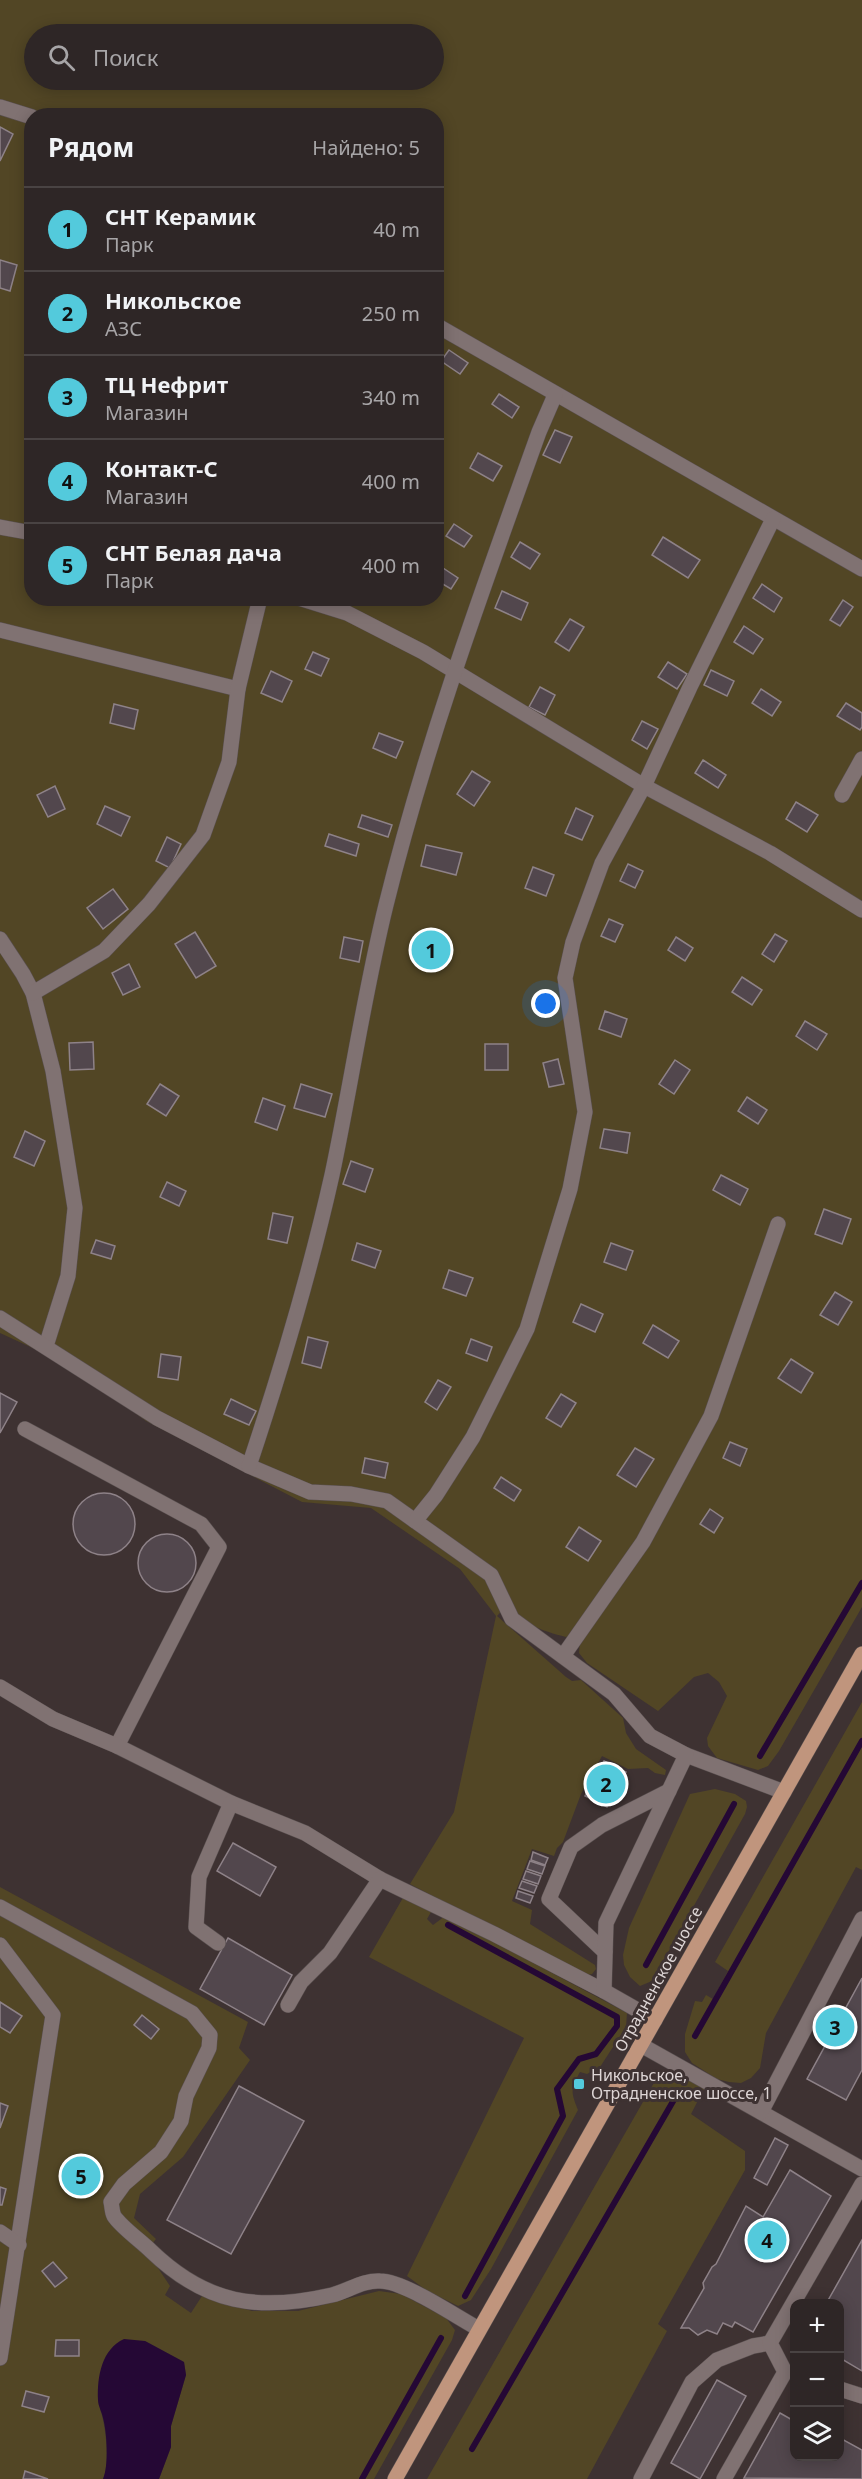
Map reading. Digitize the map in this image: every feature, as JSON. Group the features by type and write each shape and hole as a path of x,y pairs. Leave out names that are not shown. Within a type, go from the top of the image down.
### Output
{"main road":[{"name":"Отрадненское шоссе","path":"395,2479 862,1654"}],"street":[{"path":"0,107 24,114"},
{"path":"444,331 862,568"},
{"path":"249,1466 272,1397 305,1282 332,1175 386,907 428,752 454,671 539,432 555,395"},
{"path":"415,1521 436,1494 473,1437 527,1329 570,1189 585,1112 565,978 573,942 602,862 644,786 773,519"},
{"path":"0,527 24,532"},
{"path":"33,993 104,951 149,904 203,836 229,762 238,689 258,606"},
{"path":"325,606 347,613 423,652 644,786 770,853 862,910"},
{"path":"0,630 238,689"},
{"path":"842,795 862,759"},
{"path":"0,939 33,993 53,1071 75,1208 68,1276 45,1346"},
{"path":"563,1656 643,1542 711,1416 778,1224"},
{"path":"0,1318 158,1418 249,1466 310,1492 351,1494 387,1501 491,1575 512,1618 614,1694 650,1736 686,1755 784,1792"},
{"path":"25,1429 201,1524 219,1547 117,1746"},
{"path":"0,1687 54,1719 117,1746 231,1803 305,1833 380,1879 604,1991 655,2020"},
{"path":"604,1991 606,1923 686,1755"},
{"path":"605,1952 549,1899 571,1847 602,1825 669,1791"},
{"path":"218,1944 196,1927 199,1876 231,1803"},
{"path":"288,2005 301,1982 330,1953 380,1879"},
{"path":"0,1907 192,2013 210,2035 209,2048 186,2096 181,2121 161,2152 124,2184 111,2202 114,2215 167,2267 182,2278 215,2295 258,2303 285,2303 334,2294 359,2284 380,2280 402,2285 478,2329"},
{"path":"761,2112 862,1919"},
{"path":"0,1946 53,2015 0,2358"},
{"path":"641,2045 862,2169"},
{"path":"640,2479 692,2382 717,2360 753,2346 770,2343 862,2184"},
{"path":"0,2232 19,2245"},
{"path":"724,2479 790,2373 770,2343"},
{"path":"844,2390 862,2396"}],"shaded area":[{"path":"0,0 862,0 862,1607 779,1751 768,1766 758,1770 717,1758 708,1746 707,1738 727,1696 719,1682 708,1673 694,1677 658,1711 587,1663 579,1653 580,1642 575,1633 566,1637 541,1629 526,1621 509,1603 497,1616 566,1677 572,1681 581,1680 623,1718 626,1733 636,1749 666,1770 665,1775 655,1773 648,1768 628,1769 602,1756 581,1794 563,1842 557,1848 554,1856 532,1849 512,1901 532,1910 530,1924 595,1965 596,1969 592,1974 584,1976 410,1884 454,1812 496,1616 460,1569 371,1508 302,1502 146,1421 108,1393 37,1350 0,1333"},
{"path":"862,1702 862,1870 856,1867 766,2033 760,2068 751,2078 741,2083 717,2079 692,2063 685,2052 685,2034 695,2001 702,2002 706,1995 713,1999 728,1971 715,1962"},
{"path":"715,1789 735,1794 746,1801 745,1814 652,1981 640,1986 630,1977 624,1965 623,1955 629,1928 690,1794"},
{"path":"0,1887 248,2022 239,2048 250,2060 183,2157 140,2194 134,2218 156,2239 144,2253 170,2286 165,2295 191,2313 202,2296 252,2311 298,2311 379,2291 401,2294 446,2318 455,2330 452,2340 374,2479 159,2479 171,2447 171,2426 186,2375 184,2362 145,2341 100,2409 106,2444 103,2479 0,2479"},
{"path":"404,1896 431,1912 427,1919 433,1925 445,1916 627,2013 626,2027 600,2067 587,2074 580,2072 574,2083 573,2091 578,2110 491,2269 471,2300 458,2306 426,2290 407,2276 524,2038 369,1957"},
{"path":"686,2074 706,2085 691,2114 745,2151 745,2170 658,2324 667,2331 587,2479 427,2479 655,2081 663,2076 684,2078"},
{"path":"124,2339 145,2341 184,2362 186,2375 171,2426 171,2447 159,2479 103,2479 107,2449 98,2402 100,2373 106,2356"}],"building":[{"path":"0,127 13,134 0,161"},
{"path":"0,260 17,265 10,291 0,288"},
{"path":"449,350 468,363 460,374 444,363 444,357"},
{"path":"499,394 519,407 512,418 492,404"},
{"path":"555,430 572,437 560,463 543,455"},
{"path":"478,453 502,466 493,481 470,468"},
{"path":"454,524 472,536 464,547 446,536"},
{"path":"663,537 700,560 688,578 652,555"},
{"path":"520,542 540,554 530,569 511,557"},
{"path":"444,569 458,578 451,589 444,585"},
{"path":"762,584 782,598 774,612 753,598"},
{"path":"502,591 528,603 521,620 495,608"},
{"path":"843,600 853,607 840,626 830,620"},
{"path":"570,619 584,627 569,651 555,642"},
{"path":"744,626 763,639 753,654 734,642"},
{"path":"313,652 329,659 321,676 305,669"},
{"path":"668,662 687,674 677,689 658,677"},
{"path":"711,670 734,681 727,696 704,685"},
{"path":"271,671 292,681 282,702 261,693"},
{"path":"540,687 555,695 545,715 529,707"},
{"path":"761,689 781,702 772,716 752,703"},
{"path":"846,703 862,713 860,730 837,716"},
{"path":"114,704 138,710 134,729 110,723"},
{"path":"642,721 658,729 647,749 632,740"},
{"path":"379,733 403,742 396,758 373,748"},
{"path":"703,760 726,775 718,788 695,773"},
{"path":"472,771 490,782 474,806 457,794"},
{"path":"55,786 65,809 48,817 37,795"},
{"path":"796,802 818,815 807,832 786,819"},
{"path":"105,806 130,817 121,836 97,824"},
{"path":"576,808 593,816 582,840 565,833"},
{"path":"362,815 392,825 388,837 358,827"},
{"path":"329,834 359,844 356,856 325,846"},
{"path":"167,837 181,844 170,868 156,861"},
{"path":"426,845 462,853 456,875 421,866"},
{"path":"628,864 643,871 635,888 620,881"},
{"path":"533,867 554,875 546,896 525,888"},
{"path":"113,889 128,909 103,929 87,908"},
{"path":"609,919 623,925 615,942 601,936"},
{"path":"195,932 216,966 196,978 175,944"},
{"path":"775,934 787,941 774,962 762,954"},
{"path":"344,937 363,941 359,962 340,958"},
{"path":"676,937 693,948 685,961 668,950"},
{"path":"129,964 140,987 123,995 112,973"},
{"path":"742,977 762,990 752,1005 732,992"},
{"path":"605,1011 627,1019 621,1037 599,1029"},
{"path":"805,1021 827,1034 817,1050 796,1036"},
{"path":"93,1042 94,1069 70,1070 69,1043"},
{"path":"485,1044 508,1044 508,1070 485,1070"},
{"path":"558,1059 564,1084 549,1087 543,1063"},
{"path":"675,1060 690,1070 674,1094 659,1084"},
{"path":"160,1084 179,1096 166,1116 147,1104"},
{"path":"301,1084 332,1094 325,1117 294,1108"},
{"path":"747,1097 767,1110 758,1124 738,1111"},
{"path":"263,1098 285,1106 277,1130 255,1122"},
{"path":"604,1129 630,1133 627,1153 600,1148"},
{"path":"25,1131 45,1141 34,1166 14,1157"},
{"path":"351,1161 373,1169 365,1192 343,1184"},
{"path":"721,1175 748,1189 740,1205 713,1190"},
{"path":"167,1182 186,1191 179,1206 160,1197"},
{"path":"824,1209 851,1219 842,1244 815,1234"},
{"path":"273,1213 293,1217 287,1243 268,1239"},
{"path":"96,1240 115,1246 111,1259 91,1253"},
{"path":"357,1243 381,1251 375,1268 352,1260"},
{"path":"611,1243 633,1251 626,1270 604,1262"},
{"path":"449,1270 473,1278 466,1296 443,1288"},
{"path":"835,1292 852,1302 838,1325 820,1315"},
{"path":"581,1304 603,1314 595,1332 573,1322"},
{"path":"653,1325 679,1341 668,1358 643,1343"},
{"path":"308,1337 328,1342 321,1368 302,1363"},
{"path":"471,1339 492,1347 487,1361 466,1353"},
{"path":"161,1354 181,1357 178,1380 158,1377"},
{"path":"791,1359 813,1373 801,1393 778,1378"},
{"path":"438,1380 451,1387 437,1410 425,1402"},
{"path":"0,1393 17,1402 0,1433"},
{"path":"561,1394 576,1403 561,1427 546,1418"},
{"path":"231,1399 256,1411 249,1425 224,1414"},
{"path":"730,1442 747,1449 740,1466 723,1458"},
{"path":"635,1448 654,1459 636,1487 617,1475"},
{"path":"365,1458 388,1463 385,1478 362,1473"},
{"path":"501,1477 521,1490 514,1501 494,1488"},
{"path":"104,1493 126,1502 135,1524 126,1546 104,1555 82,1546 73,1524 82,1502"},
{"path":"710,1509 723,1518 714,1533 700,1524"},
{"path":"579,1527 601,1541 588,1561 566,1547"},
{"path":"161,1534 173,1534 188,1542 196,1557 196,1569 188,1584 173,1592 161,1592 146,1584 138,1569 138,1557 146,1542"},
{"path":"604,1761 626,1772 607,1807 585,1796"},
{"path":"233,1843 276,1867 260,1896 217,1871"},
{"path":"533,1852 548,1858 545,1865 531,1860"},
{"path":"530,1861 545,1866 542,1874 527,1869"},
{"path":"526,1871 541,1876 538,1884 523,1879"},
{"path":"522,1881 537,1886 534,1893 519,1888"},
{"path":"518,1891 533,1896 530,1903 516,1898"},
{"path":"228,1938 292,1975 264,2025 200,1989"},
{"path":"862,1978 862,2070 846,2100 807,2079"},
{"path":"0,2002 22,2016 10,2033 0,2027"},
{"path":"142,2015 159,2029 151,2039 134,2025"},
{"path":"239,2086 304,2121 231,2254 167,2220"},
{"path":"0,2103 8,2106 0,2128"},
{"path":"775,2138 788,2145 767,2185 754,2178"},
{"path":"790,2170 831,2196 753,2332 735,2322 732,2327 723,2323 717,2334 707,2330 698,2335 689,2328 681,2328 746,2206 763,2217"},
{"path":"0,2187 6,2189 2,2205 0,2205"},
{"path":"862,2240 862,2371 844,2360 844,2299 829,2299"},
{"path":"53,2262 67,2278 55,2287 42,2271"},
{"path":"56,2340 79,2340 79,2356 55,2356"},
{"path":"717,2380 746,2396 700,2479 671,2463"},
{"path":"26,2391 49,2397 44,2412 22,2406"},
{"path":"780,2413 790,2419 790,2461 844,2461 844,2440 862,2450 862,2479 744,2478"},
{"path":"25,2471 48,2479 23,2479"}],"waterway":[{"path":"760,1756 862,1583"},
{"path":"695,2036 862,1741"},
{"path":"646,1965 734,1804"},
{"path":"448,1925 617,2017 617,2026 596,2054 579,2059 557,2089 563,2116 465,2296"},
{"path":"472,2449 679,2091"},
{"path":"362,2479 441,2338"}],"place":[{"name":"СНТ Керамик","path":"431,950"},
{"name":"Никольское","path":"606,1784"},
{"name":"ТЦ Нефрит","path":"835,2027"},
{"name":"Никольское, Отрадненское шоссе, 1","path":"579,2084"},
{"name":"СНТ Белая дача","path":"81,2176"},
{"name":"Контакт-С","path":"767,2240"}]}
